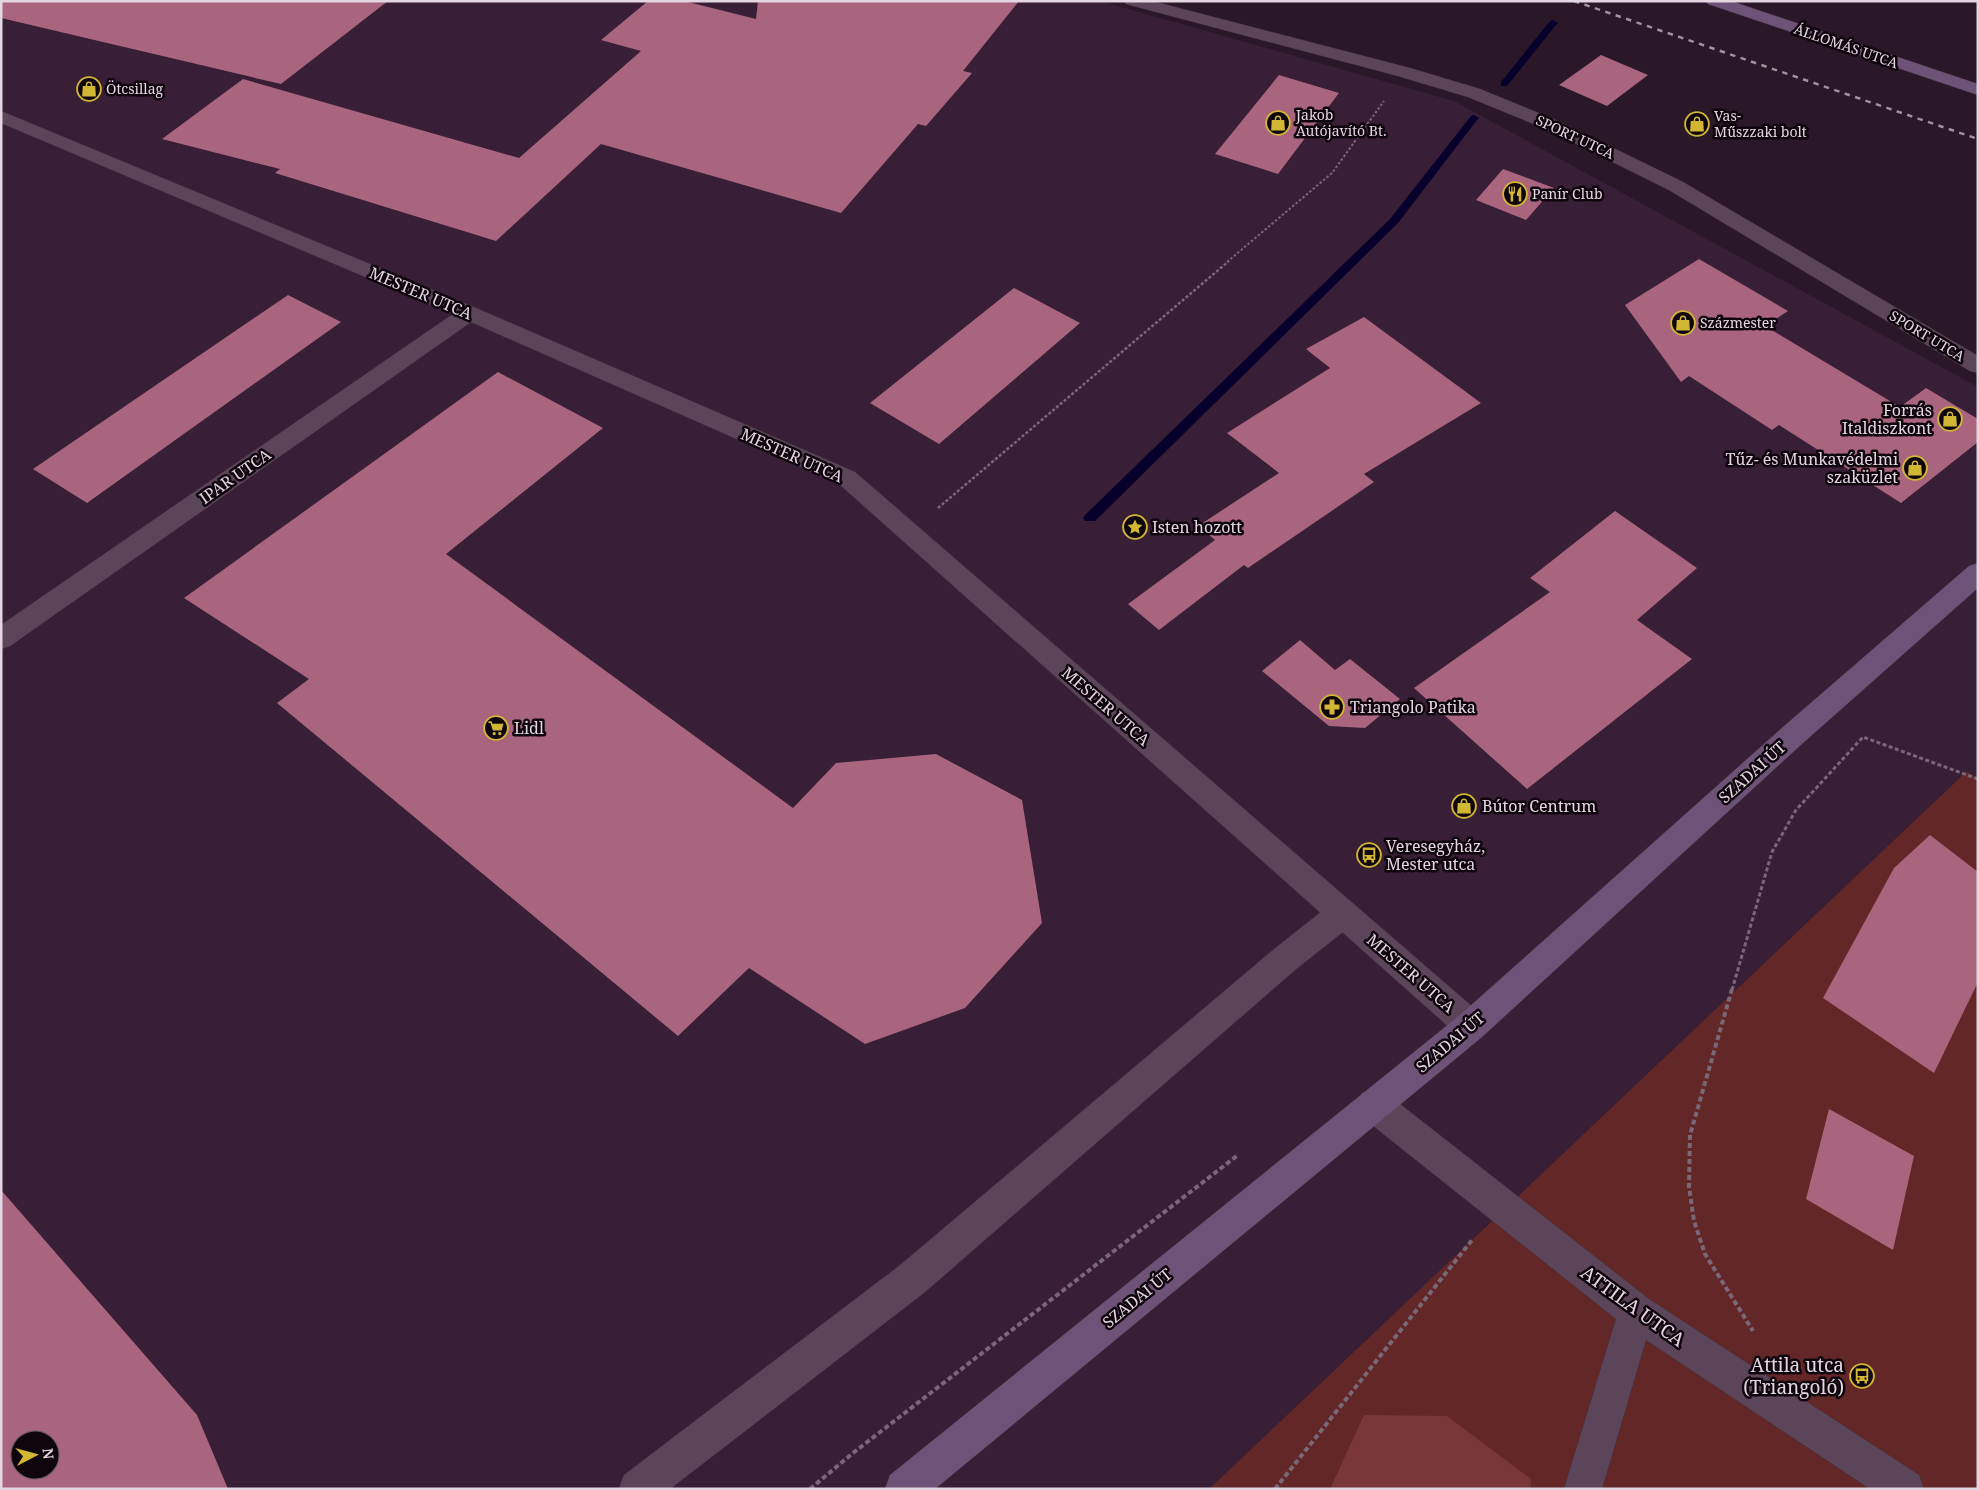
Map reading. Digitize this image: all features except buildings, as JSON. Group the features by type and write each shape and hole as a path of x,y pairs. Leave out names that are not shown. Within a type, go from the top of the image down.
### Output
{"main road":[{"name":"ÁLLOMÁS UTCA","path":"1714,1 1978,90"},
{"name":"SZADAI ÚT","path":"904,1489 1471,1026 1793,735 1978,573"}],"street":[{"name":"SPORT UTCA","path":"1132,1 1404,72 1474,93 1552,124 1676,186 1978,366"},
{"name":"MESTER UTCA","path":"1,116 469,313 847,478 1471,1026"},
{"name":"IPAR UTCA","path":"1,638 469,313"},
{"path":"638,1489 912,1279 1284,960 1342,914"},
{"name":"ATTILA UTCA","path":"1374,1105 1636,1312 1905,1489"},
{"path":"1583,1489 1636,1312"}],"path":[{"path":"909,533 1332,173 1404,72"},
{"path":"1756,1339 1744,1312 1721,1283 1702,1246 1688,1191 1688,1168 1690,1135 1772,852 1796,810 1863,737 1978,778"},
{"path":"810,1489 853,1453 1245,1149"},
{"path":"1275,1489 1500,1205"}],"shaded area":[{"path":"1,1 1100,1 1454,101 1978,387 1978,779 1967,771 1209,1489 1,1489"},
{"path":"1967,771 1978,779 1978,1489 1209,1489"},
{"path":"1364,1415 1447,1416 1531,1479 1530,1489 1330,1489"}],"waterway":[{"path":"1504,84 1553,23"},
{"path":"1090,518 1394,221 1474,118"}],"railway":[{"path":"1574,1 1978,139"}],"place":[{"name":"Ötcsillag","path":"89,89"},
{"name":"Jakob Autójavító Bt.","path":"1278,123"},
{"name":"Vas- Műszzaki bolt","path":"1697,124"},
{"name":"Panír Club","path":"1515,194"},
{"name":"Százmester","path":"1683,323"},
{"name":"Forrás Italdiszkont","path":"1950,419"},
{"name":"Tűz- és Munkavédelmi szaküzlet","path":"1915,468"},
{"name":"Isten hozott","path":"1135,527"},
{"name":"Triangolo Patika","path":"1332,707"},
{"name":"Lidl","path":"496,728"},
{"name":"Bútor Centrum","path":"1464,806"},
{"name":"Veresegyház, Mester utca","path":"1369,855"},
{"name":"Attila utca (Triangoló)","path":"1862,1376"}]}
